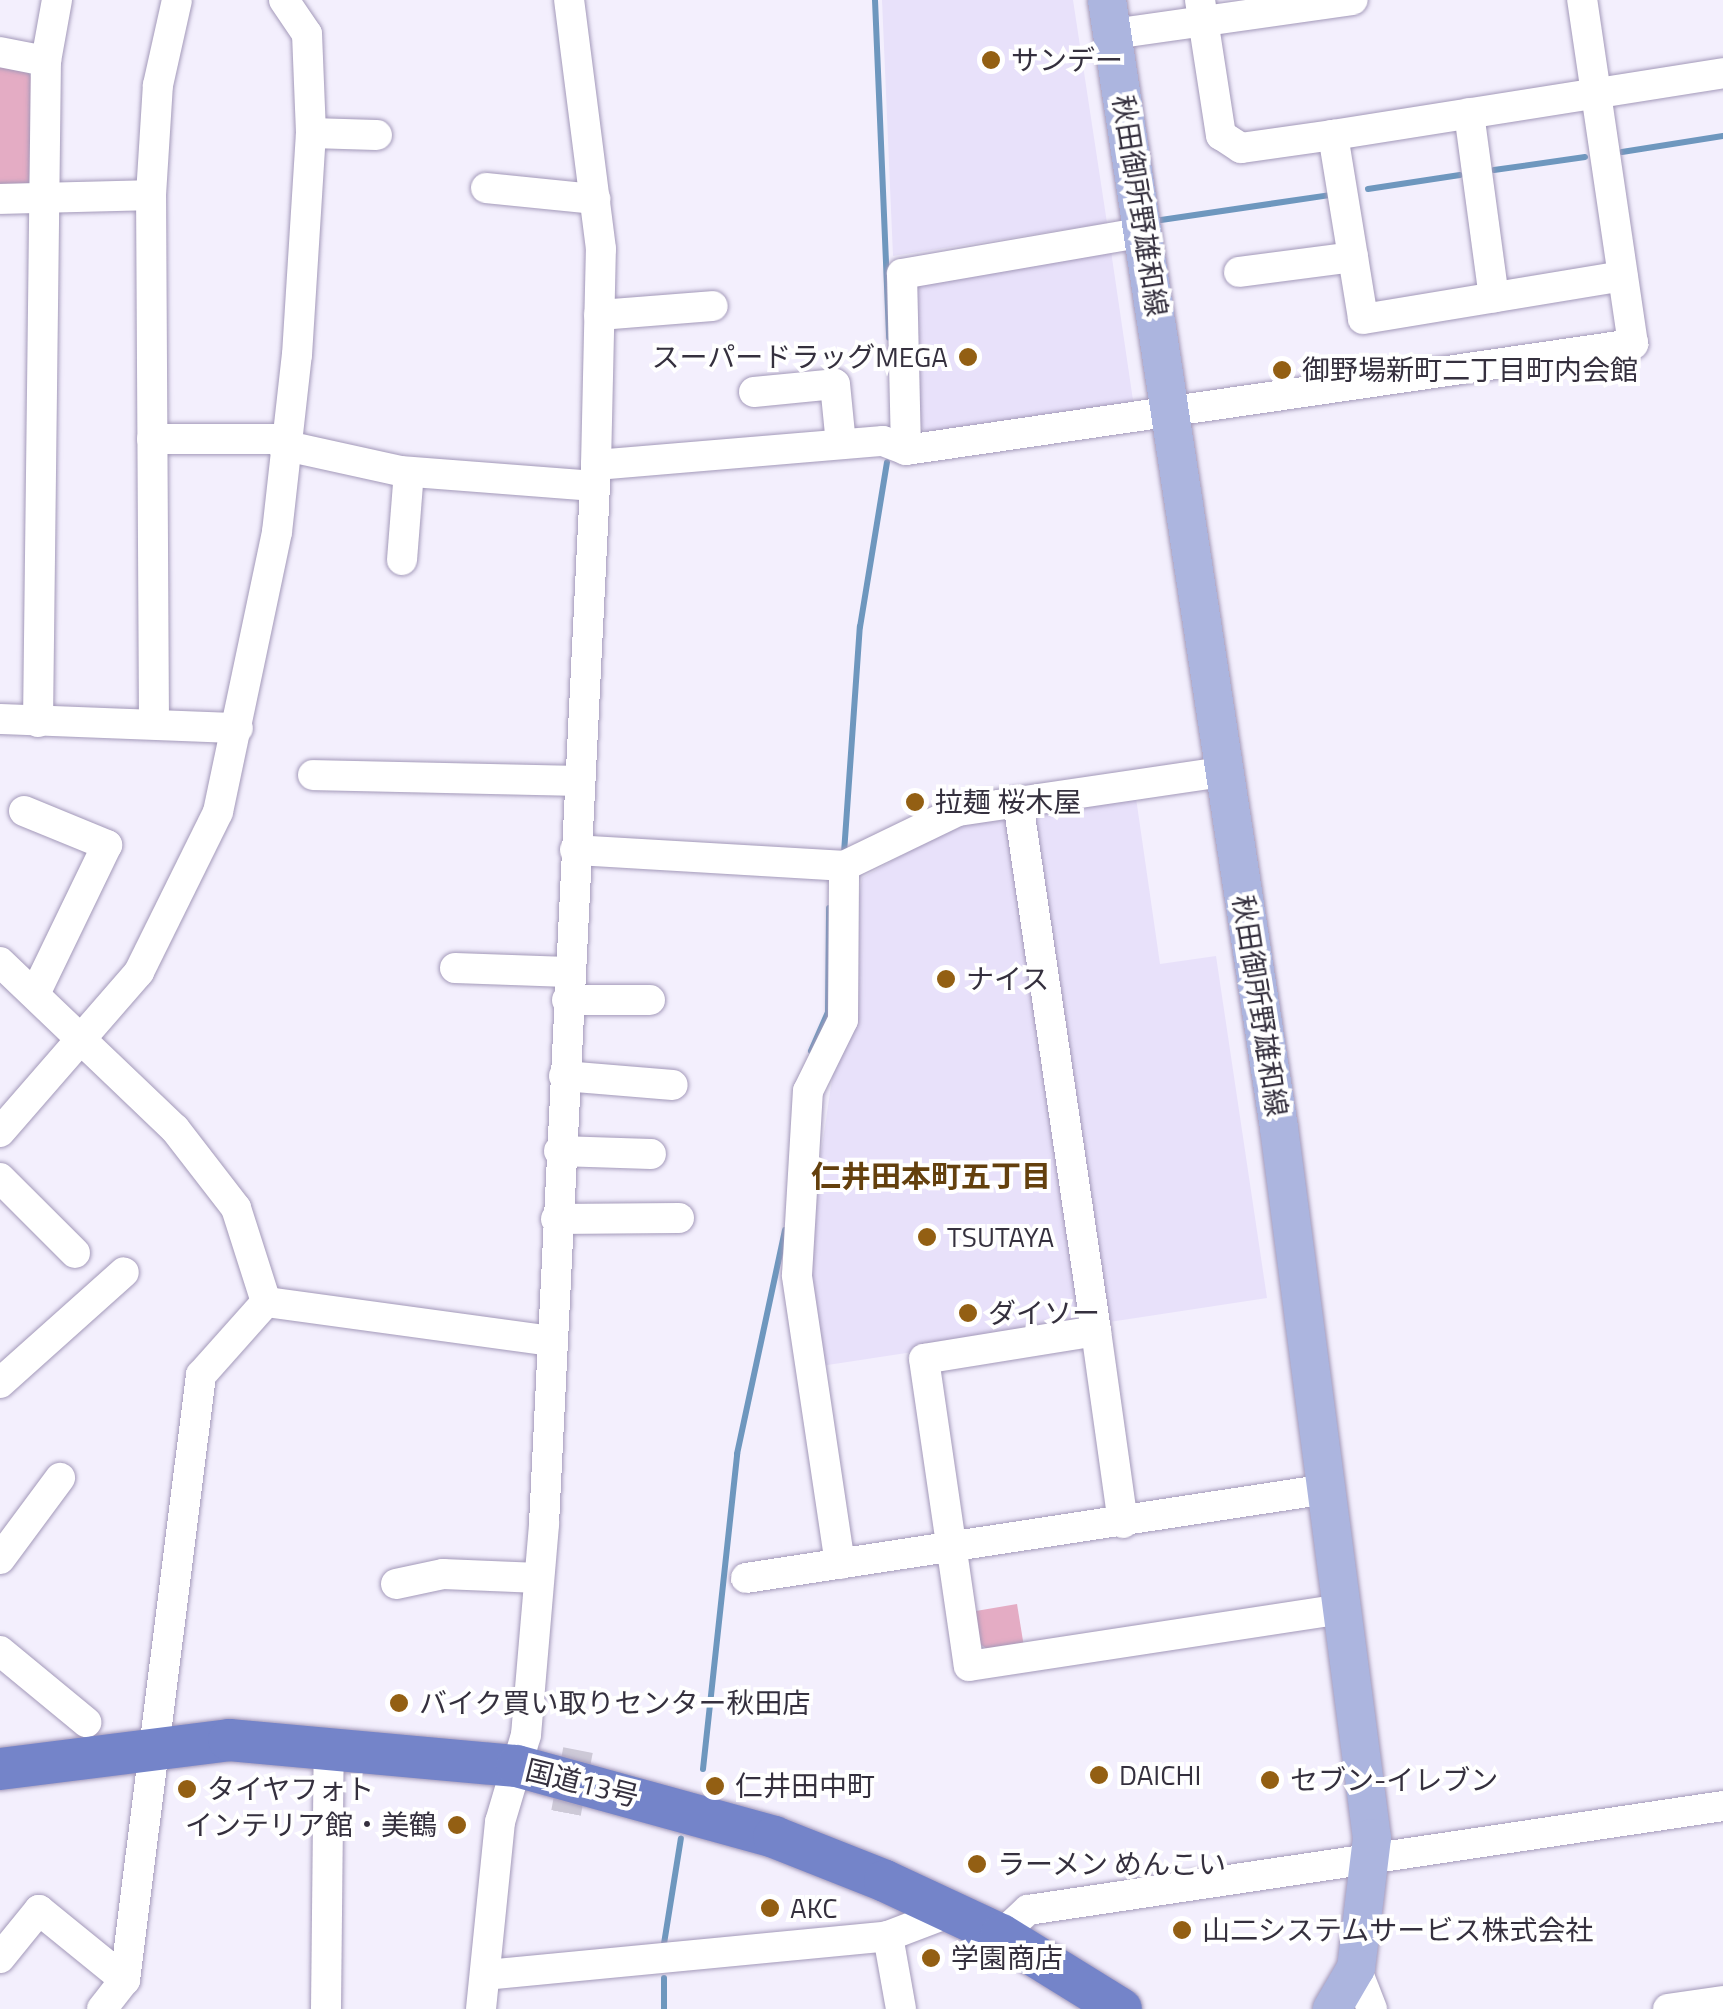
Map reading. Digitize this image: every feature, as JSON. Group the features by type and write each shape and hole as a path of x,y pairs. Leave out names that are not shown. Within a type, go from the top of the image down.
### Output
{"highway":[{"name":"国道13号","path":"0,1769 157,1744 330,1744 516,1766 774,1837 1002,1935 1121,2009"}],"main road":[{"name":"秋田御所野雄和線","path":"1110,17 1172,414 1327,1488 1374,1858 1356,1968 1332,2009"}],"street":[{"path":"38,722 42,199 46,61 58,0"},
{"path":"154,724 150,194 158,85 177,0"},
{"path":"0,1132 139,972 196,866 238,728 278,532 312,133 307,34 284,0"},
{"path":"481,2009 500,1822 516,1766 539,1578 595,476 599,315 594,199 569,0"},
{"path":"1110,17 1353,0"},
{"path":"152,439 283,442 409,472 595,476 882,440 906,450 1632,344 1582,0"},
{"path":"1201,13 1221,134 1241,148 1723,73"},
{"path":"0,52 46,61"},
{"path":"1469,113 1494,297"},
{"path":"312,133 377,136"},
{"path":"1333,135 1363,319 1622,276"},
{"path":"486,188 594,199"},
{"path":"0,199 150,194"},
{"path":"906,450 902,274 1144,232"},
{"path":"1240,272 1353,257"},
{"path":"599,315 712,306"},
{"path":"754,392 836,384 841,444"},
{"path":"402,560 409,472"},
{"path":"0,720 238,728"},
{"path":"575,850 844,866 958,811 1223,772"},
{"path":"314,775 577,782"},
{"path":"1018,802 1123,1523"},
{"path":"24,810 107,845 36,992"},
{"path":"840,1564 797,1275 808,1090 842,1020 844,866"},
{"path":"0,962 83,1035 236,1208 266,1302"},
{"path":"455,968 650,1000"},
{"path":"564,1076 673,1085"},
{"path":"559,1151 651,1154"},
{"path":"0,1178 75,1253"},
{"path":"556,1218 679,1218"},
{"path":"0,1383 124,1272"},
{"path":"266,1302 550,1342"},
{"path":"102,2009 125,1980 200,1375 266,1302"},
{"path":"1096,1332 924,1359 969,1666 1343,1609"},
{"path":"0,1558 60,1478"},
{"path":"746,1578 1123,1523 1327,1488"},
{"path":"396,1584 444,1574 539,1578"},
{"path":"0,1651 86,1722"},
{"path":"326,2009 330,1744"},
{"path":"1002,1935 1028,1910 1723,1806"},
{"path":"0,1958 39,1910 125,1980"},
{"path":"486,1975 888,1936 951,1912"},
{"path":"888,1936 901,2009"},
{"path":"1356,1968 1372,2009"},
{"path":"1673,2009 1723,2001"}],"shaded area":[{"name":"サンデー","path":"882,0 1073,0 1107,223 893,256"},
{"path":"0,64 26,68 36,86 29,185 0,185"},
{"path":"1111,251 1134,407 933,438 920,426 911,291 922,278"},
{"path":"1135,791 1160,964 1216,956 1267,1298 821,1366 804,1267 862,878 968,818"},
{"path":"1017,1604 1024,1647 991,1652 980,1644 970,1612"}],"waterway":[{"path":"875,0 889,338"},
{"path":"1622,152 1723,136"},
{"path":"1494,170 1585,157"},
{"path":"1368,189 1460,175"},
{"path":"1161,220 1331,195"},
{"path":"844,853 860,627 887,462"},
{"path":"811,1051 828,1012 829,908"},
{"path":"703,1769 737,1454 785,1230"},
{"path":"663,1950 681,1838"},
{"path":"664,1978 664,2009"}],"tunnel":[{"path":"566,1813 578,1750"}],"place":[{"name":"サンデー","path":"991,60"},
{"name":"スーパードラッグMEGA","path":"968,357"},
{"name":"御野場新町二丁目町内会館","path":"1282,370"},
{"name":"拉麺 桜木屋","path":"915,802"},
{"name":"ナイス","path":"946,979"},
{"name":"TSUTAYA","path":"927,1237"},
{"name":"ダイソー","path":"968,1313"},
{"name":"バイク買い取りセンター秋田店","path":"399,1703"},
{"name":"DAICHI","path":"1099,1775"},
{"name":"セブン-イレブン","path":"1270,1780"},
{"name":"仁井田中町","path":"715,1786"},
{"name":"タイヤフォト","path":"187,1789"},
{"name":"インテリア館・美鶴","path":"457,1825"},
{"name":"ラーメン めんこい","path":"977,1864"},
{"name":"AKC","path":"770,1908"},
{"name":"山二システムサービス株式会社","path":"1182,1930"},
{"name":"学園商店","path":"931,1958"}],"district":[{"name":"仁井田本町五丁目","path":"931,1176"}]}
